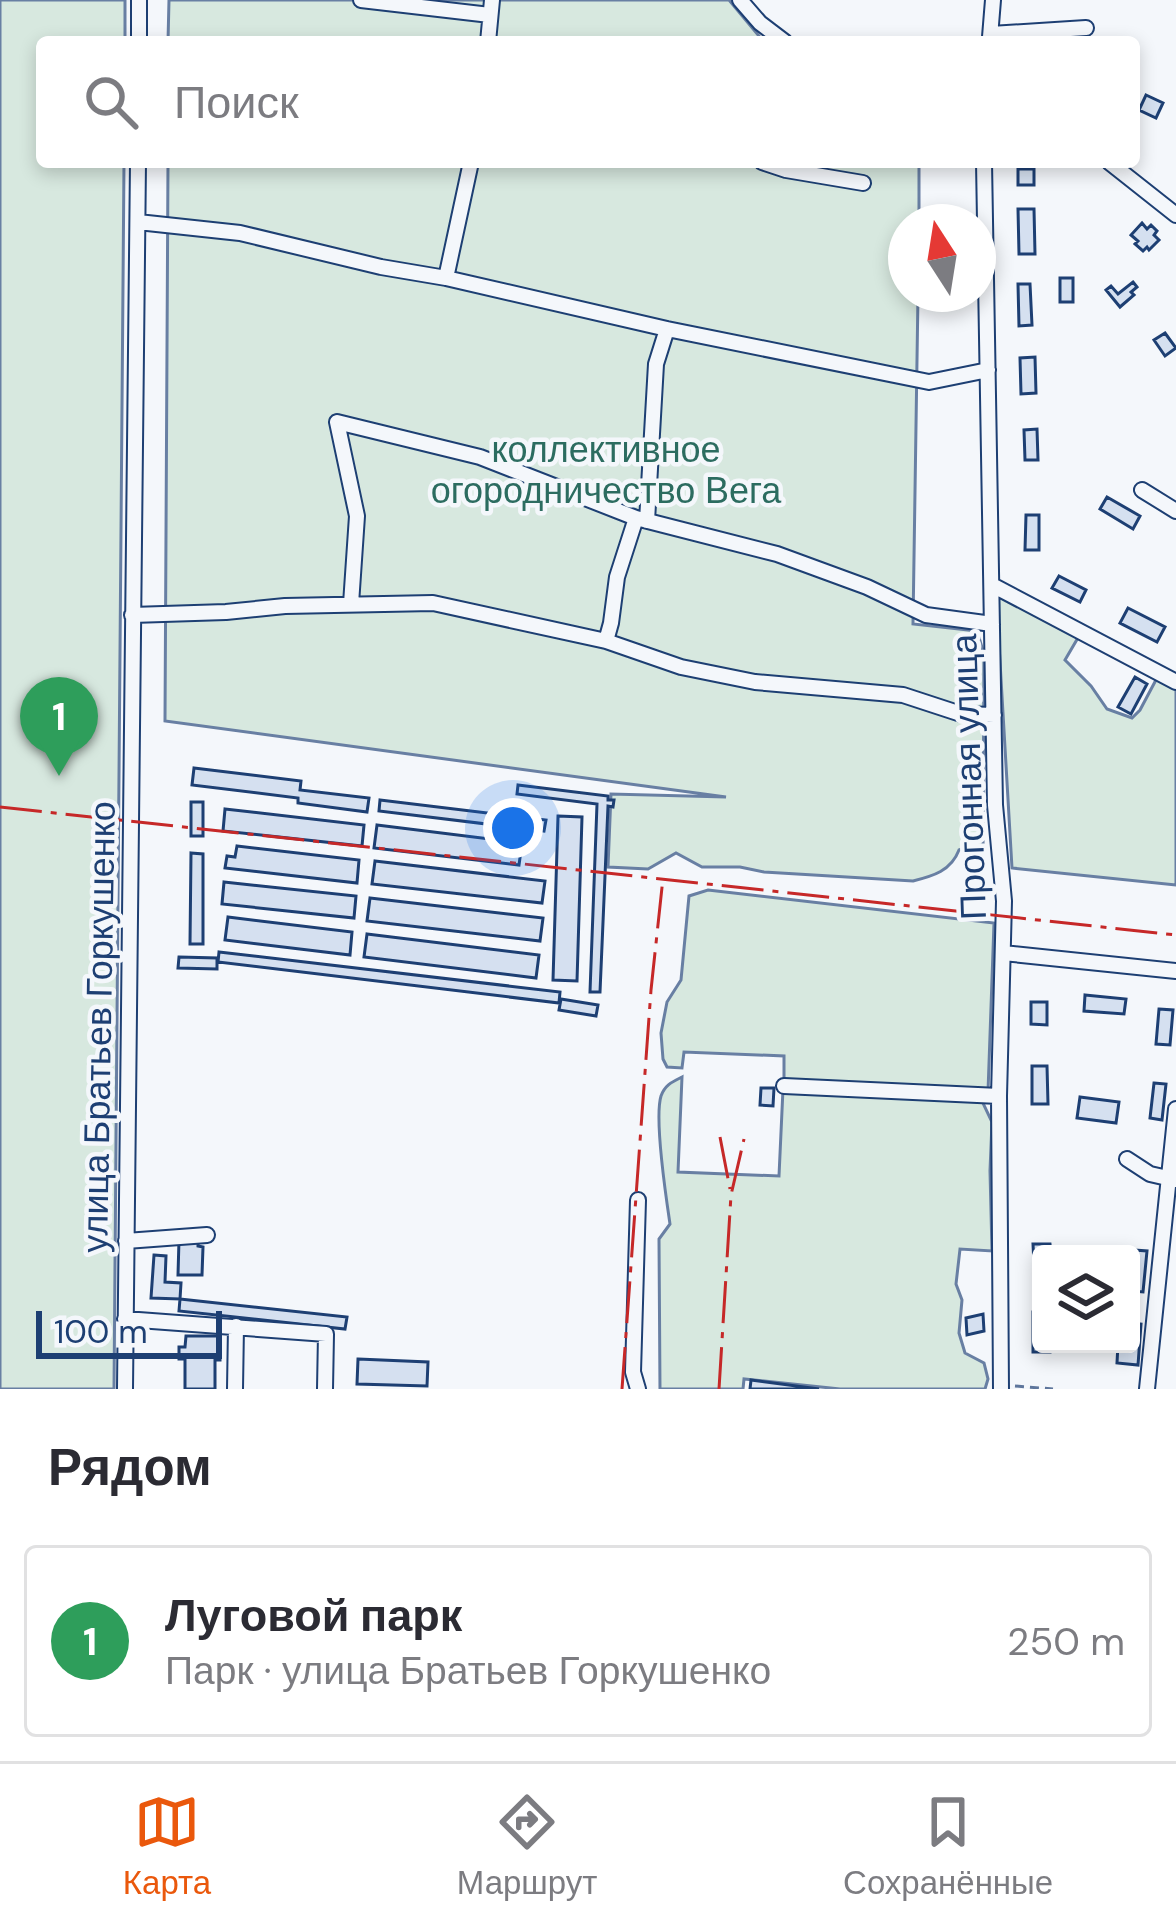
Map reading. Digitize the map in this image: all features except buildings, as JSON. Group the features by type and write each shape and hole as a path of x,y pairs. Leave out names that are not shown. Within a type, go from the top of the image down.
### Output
{"street":[{"path":"139,36 140,0"},
{"path":"361,0 399,7 491,8"},
{"path":"740,0 777,36"},
{"path":"990,36 993,0"},
{"path":"1009,36 1086,28"},
{"name":"улица Братьев Горкушенко","path":"125,1389 138,168"},
{"path":"446,278 470,168"},
{"path":"780,168 863,184"},
{"name":"Прогонная улица","path":"984,168 995,805 1004,901 1001,1387"},
{"path":"1117,168 1176,215"},
{"path":"137,222 240,232 380,267 929,382 988,370"},
{"path":"606,641 617,577 642,519 656,364 667,329"},
{"path":"352,604 357,516 337,422 480,457 642,519 777,554 926,615 992,624"},
{"path":"1142,490 1176,511"},
{"path":"992,585 1176,682"},
{"path":"132,615 433,603 606,641 681,667 755,682 903,695 961,714 994,715"},
{"path":"1004,953 1176,971"},
{"path":"784,1086 1000,1096"},
{"path":"1147,1389 1173,1180 1176,1109"},
{"path":"1126,1159 1150,1174 1173,1180"},
{"path":"638,1199 633,1372 638,1389"},
{"path":"126,1240 207,1235"},
{"path":"125,1319 326,1334 325,1389"},
{"path":"236,1326 236,1389"}],"path":[{"path":"1001,1387 1052,1389"}],"green space":[{"path":"0,0 125,0 125,36 36,36 36,168 124,168 114,1389 0,1389"},
{"path":"169,0 729,0 759,36 168,36"},
{"name":"коллективное огородничество Вега","path":"168,168 919,168 919,204 888,204 888,312 918,312 913,624 977,631 984,654 983,850 972,845 959,850 946,868 913,881 702,867 676,853 648,869 608,867 611,794 726,797 165,721"},
{"path":"996,593 1079,636 1065,660 1107,709 1132,718 1157,678 1176,686 1176,885 1012,868"},
{"path":"708,890 994,923 988,1092 784,1083 784,1056 684,1052 682,1068 667,1067 661,1033 667,1002 681,980 689,896"},
{"path":"682,1077 678,1172 779,1176 783,1089 973,1098 983,1103 992,1122 992,1251 960,1249 956,1284 962,1300 959,1333 965,1353 984,1363 985,1389 840,1389 744,1379 743,1389 660,1389 659,1239 670,1224 659,1107 665,1089"}],"power":[{"path":"0,807 1176,935"},
{"path":"622,1389 663,878"},
{"path":"720,1137 730,1189"},
{"path":"719,1389 731,1195 744,1139"}],"place":[{"name":"Луговой парк","path":"59,776"}]}
